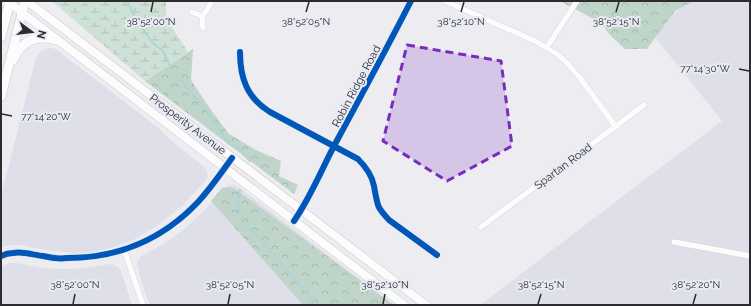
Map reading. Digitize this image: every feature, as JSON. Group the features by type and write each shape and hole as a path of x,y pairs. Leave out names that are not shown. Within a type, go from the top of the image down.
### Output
{"main road":[{"path":"1,97 26,1"},
{"name":"Prosperity Avenue","path":"26,1 426,305"},
{"path":"1,37 9,2"},
{"name":"Prosperity Avenue","path":"9,2 404,305"},
{"path":"5,82 16,54 24,44 31,40 41,38 57,40"}],"street":[{"path":"203,28 202,16 212,1"},
{"name":"Robin Ridge Road","path":"294,221 301,211 358,104 411,1"},
{"path":"445,1 519,33 547,47 557,54 580,78 616,127"},
{"path":"547,47 577,1"},
{"path":"192,12 202,16"},
{"path":"240,52 243,79 248,91 258,103 270,112 358,159 371,175 378,206 383,213 389,220 437,255"},
{"name":"Spartan Road","path":"481,227 644,105"},
{"path":"1,256 14,252 22,252 52,258 80,258 107,254 149,239 178,220 199,200 232,158"},
{"path":"674,242 750,256"},
{"path":"124,249 143,305"}],"highlighted area":[{"path":"407,45 501,61 512,146 447,181 383,141"}],"shaded area":[{"path":"691,1 750,1 750,305 480,305 722,121 650,31"},
{"path":"53,48 58,51 160,129 168,138 205,168 207,172 208,177 206,180 182,206 158,225 133,240 107,249 76,253 52,251 22,245 1,247 1,196 36,57 41,51"},
{"path":"229,185 234,185 240,188 394,305 150,305 137,264 140,257 168,241 184,229 205,210 224,188"},
{"path":"10,263 42,268 65,269 86,268 110,264 114,265 121,271 132,305 1,305 1,266"}],"green space":[{"path":"52,1 166,1 166,18 188,52 145,81"},
{"path":"560,1 694,1 675,11 647,49 625,49 610,35 601,23"},
{"path":"193,49 191,80 211,110 229,134 256,150 281,161 279,176 298,185 294,194 145,81"},
{"path":"222,188 234,188 394,305 303,305 211,201"}],"waterway":[{"path":"127,1 138,23 153,43 163,51 171,68 208,112 229,144 238,147 250,161"},
{"path":"240,190 238,204 239,211 246,224 317,305"}],"cycle path":[{"path":"294,221 310,194 411,1"},
{"path":"240,52 243,79 250,94 270,112 358,159 370,175 378,205 383,213 389,220 437,255"},
{"path":"1,256 8,253 20,252 55,258 86,257 122,250 138,244 155,236 184,215 198,202 232,158"}]}
